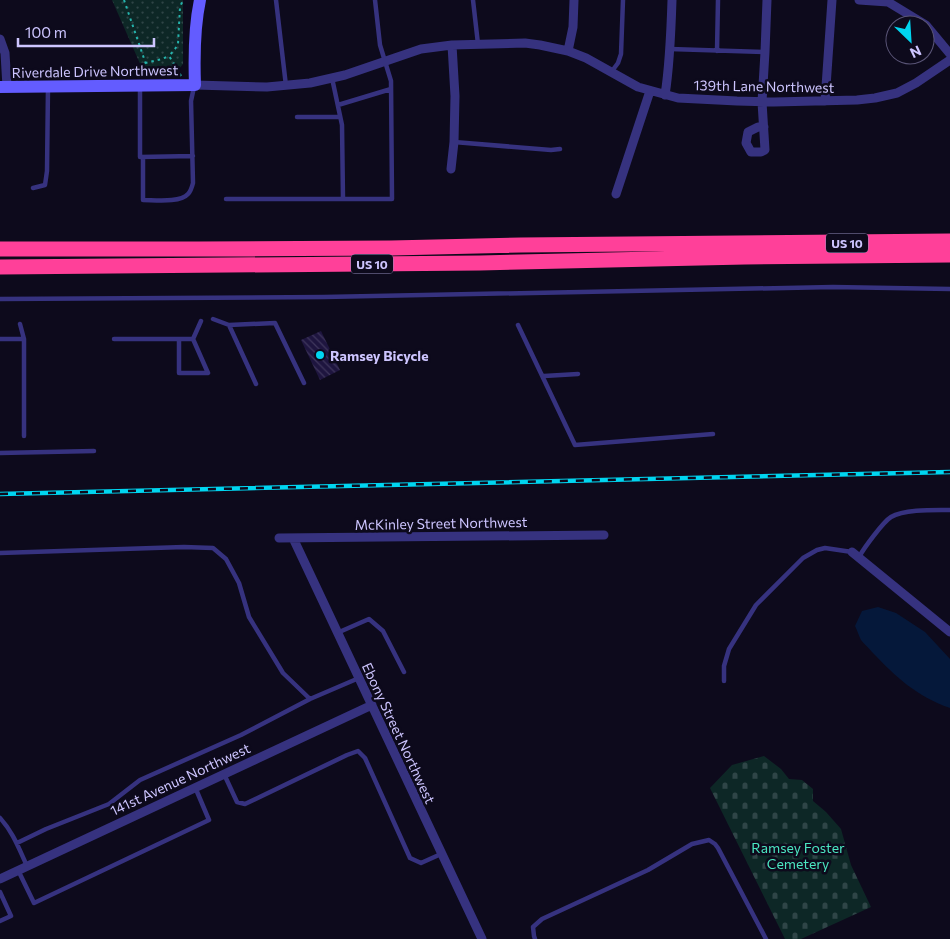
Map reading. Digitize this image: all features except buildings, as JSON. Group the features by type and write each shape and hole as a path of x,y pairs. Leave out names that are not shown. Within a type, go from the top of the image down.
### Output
{"highway":[{"name":"US 10","path":"0,249 390,248 950,241"},
{"name":"US 10","path":"0,267 950,256"}],"street":[{"name":"Riverdale Drive Northwest","path":"3,86 195,85 195,36 200,0"},
{"path":"568,51 573,27 574,0"},
{"path":"665,95 670,48 672,0"},
{"path":"764,127 762,102 766,52 767,0"},
{"path":"826,101 832,0"},
{"path":"859,0 888,2 926,25 950,54"},
{"path":"0,39 5,53 3,86"},
{"name":"139th Lane Northwest","path":"195,85 268,87 310,83 345,75 421,49 452,45 525,43 568,51 586,58 638,87 678,98 762,102 826,101 875,98 897,93 916,83 950,60"},
{"path":"451,169 454,142 455,96 452,45"},
{"path":"616,194 650,91"},
{"name":"McKinley Street Northwest","path":"279,538 604,535"},
{"name":"Ebony Street Northwest","path":"292,538 482,939"},
{"path":"856,555 950,632"},
{"name":"141st Avenue Northwest","path":"0,879 372,705"}],"lane":[{"path":"276,0 286,86"},
{"path":"226,199 392,199 391,81 378,36 374,0"},
{"path":"474,0 478,44"},
{"path":"612,72 621,54 623,0"},
{"path":"716,51 718,0"},
{"path":"670,48 766,52"},
{"path":"332,78 342,125 343,199"},
{"path":"146,86 140,156 143,157 143,200 183,198 191,190 193,183 193,156 191,101 195,85"},
{"path":"33,188 45,185 47,171 48,86"},
{"path":"338,105 391,89"},
{"path":"297,117 340,116"},
{"path":"454,142 551,150 560,149"},
{"path":"143,157 193,156"},
{"path":"0,299 324,297 833,287 950,289"},
{"path":"213,319 229,325 274,323 304,383"},
{"path":"179,339 179,373 208,372 193,339 201,321"},
{"path":"20,324 24,339 24,436"},
{"path":"229,325 256,384"},
{"path":"518,325 544,376 575,445 713,434"},
{"path":"0,340 24,339"},
{"path":"114,339 193,339"},
{"path":"544,376 578,374"},
{"path":"0,453 94,451"},
{"path":"724,681 724,666 729,649 756,605 803,558 825,548 856,555 890,517 902,512 950,510"},
{"path":"0,553 184,547 214,548 226,559 239,583 249,617 283,673 310,699"},
{"path":"337,633 369,619 383,630 404,672"},
{"path":"17,843 46,829 109,804 140,780 241,735 310,699 358,678"},
{"path":"224,774 237,802 245,804 347,755 358,752 366,758 410,858 421,863 442,854"},
{"path":"0,818 8,826 17,843 22,868 34,903 209,820 195,787"},
{"path":"535,939 534,927 542,919 648,870 692,844 710,840 718,848 766,939"},
{"path":"0,892 11,916 0,921"}],"path":[{"path":"124,0 150,77 146,86"},
{"path":"145,63 169,56 175,49 178,44 179,16 183,0"},
{"path":"169,56 181,75"}],"green space":[{"path":"112,0 183,0 183,64 175,74 145,75"},
{"name":"Ramsey Foster Cemetery","path":"764,756 781,769 789,779 802,780 813,789 813,801 841,829 851,865 871,907 801,939 785,939 710,788 732,765"}],"water":[{"path":"878,607 896,613 925,632 950,659 950,708 927,698 907,685 861,640 855,626 862,611"}],"railway":[{"path":"0,494 950,472"}],"place":[{"name":"Ramsey Bicycle","path":"320,355"}]}
